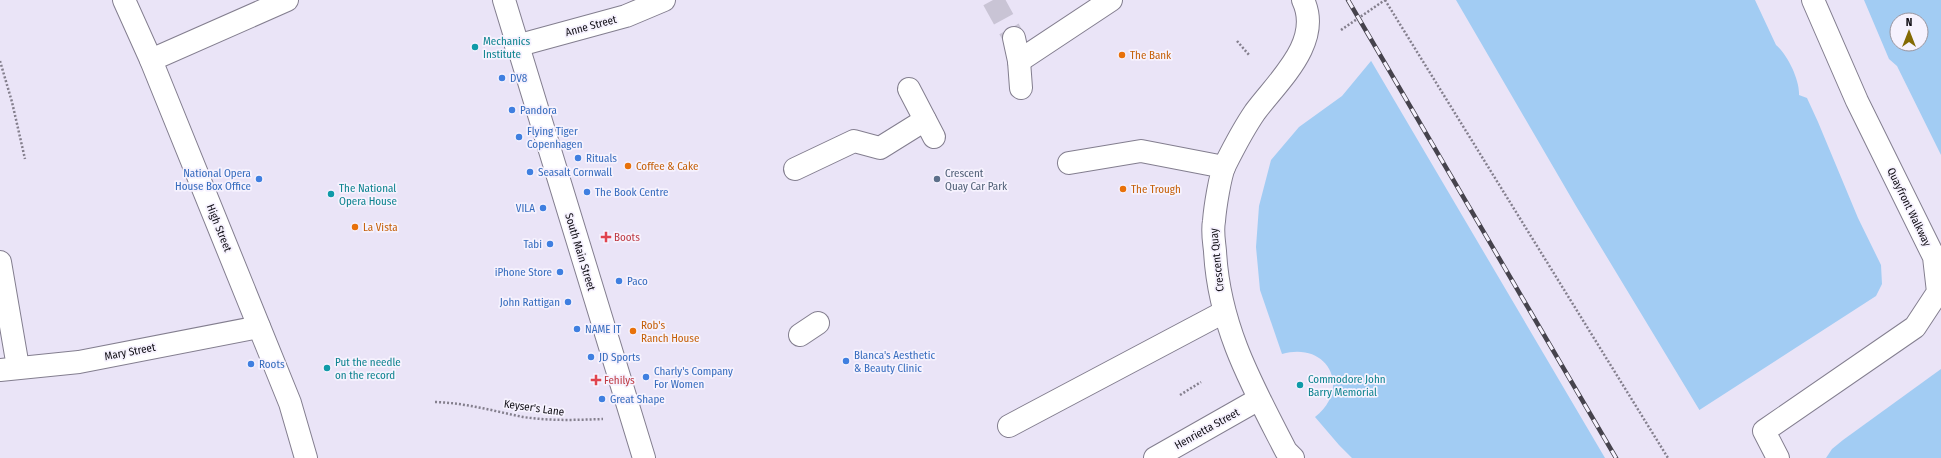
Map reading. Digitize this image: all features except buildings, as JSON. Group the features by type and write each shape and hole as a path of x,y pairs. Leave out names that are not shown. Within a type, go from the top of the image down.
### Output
{"street":[{"name":"High Street","path":"124,0 151,60 290,403 306,458"},
{"path":"151,60 287,0"},
{"name":"South Main Street","path":"504,0 516,46 644,458"},
{"name":"Anne Street","path":"516,46 626,16 664,0"},
{"path":"1019,61 1111,0"},
{"name":"Crescent Quay","path":"1285,456 1245,370 1224,312 1216,268 1213,222 1224,167 1254,114 1295,60 1306,38 1309,24 1308,10 1303,0"},
{"name":"Quayfront Walkway","path":"1778,458 1764,431 1915,327 1938,292 1934,257 1857,100 1813,0"},
{"path":"1014,38 1019,61 1022,88"},
{"path":"795,169 854,141 880,148 929,129 909,89"},
{"path":"1069,163 1141,151 1224,167"},
{"path":"0,262 9,368"},
{"path":"1009,426 1224,312"},
{"path":"800,335 818,323"},
{"name":"Mary Street","path":"9,368 79,362 259,327"},
{"name":"Henrietta Street","path":"1155,458 1259,399"}],"path":[{"path":"1341,30 1385,0 1668,458"},
{"path":"1237,41 1250,56"},
{"path":"0,61 12,102 25,159"},
{"path":"1180,395 1201,382"},
{"name":"Keyser's Lane","path":"436,402 459,403 525,417 568,421 632,418"}],"water":[{"path":"1419,0 1755,0 1776,45 1784,54 1792,68 1799,89 1799,95 1807,98 1858,218 1881,265 1882,284 1876,296 1625,458 1352,458 1315,417 1326,405 1332,393 1333,381 1330,370 1322,361 1312,354 1298,352 1282,354 1260,290 1256,247 1259,206 1271,160 1299,127 1342,96"},
{"path":"1864,0 1941,0 1941,155 1897,66 1889,59"},
{"path":"1941,369 1941,458 1826,458 1832,449 1843,440"}],"pier":[{"path":"1416,0 1456,0 1576,206 1700,411 1628,458 1605,458 1370,59"}],"tunnel":[{"path":"993,0 1014,38"}],"railway":[{"path":"1348,0 1616,458"}],"place":[{"name":"Mechanics Institute","path":"475,47"},
{"name":"The Bank","path":"1122,55"},
{"name":"DV8","path":"502,78"},
{"name":"Pandora","path":"512,110"},
{"name":"Flying Tiger Copenhagen","path":"519,137"},
{"name":"Rituals","path":"578,158"},
{"name":"Coffee & Cake","path":"628,166"},
{"name":"Seasalt Cornwall","path":"530,172"},
{"name":"National Opera House Box Office","path":"259,179"},
{"name":"Crescent Quay Car Park","path":"937,179"},
{"name":"The Trough","path":"1123,189"},
{"name":"The Book Centre","path":"587,192"},
{"name":"The National Opera House","path":"331,194"},
{"name":"VILA","path":"543,208"},
{"name":"La Vista","path":"355,227"},
{"name":"Boots","path":"606,237"},
{"name":"Tabi","path":"550,244"},
{"name":"iPhone Store","path":"560,272"},
{"name":"Paco","path":"619,281"},
{"name":"John Rattigan","path":"568,302"},
{"name":"NAME IT","path":"577,329"},
{"name":"Rob's Ranch House","path":"633,331"},
{"name":"JD Sports","path":"591,357"},
{"name":"Blanca's Aesthetic & Beauty Clinic","path":"846,361"},
{"name":"Roots","path":"251,364"},
{"name":"Put the needle on the record","path":"327,368"},
{"name":"Charly's Company For Women","path":"646,377"},
{"name":"Fehilys","path":"596,380"},
{"name":"Commodore John Barry Memorial","path":"1300,385"},
{"name":"Great Shape","path":"602,399"}]}
